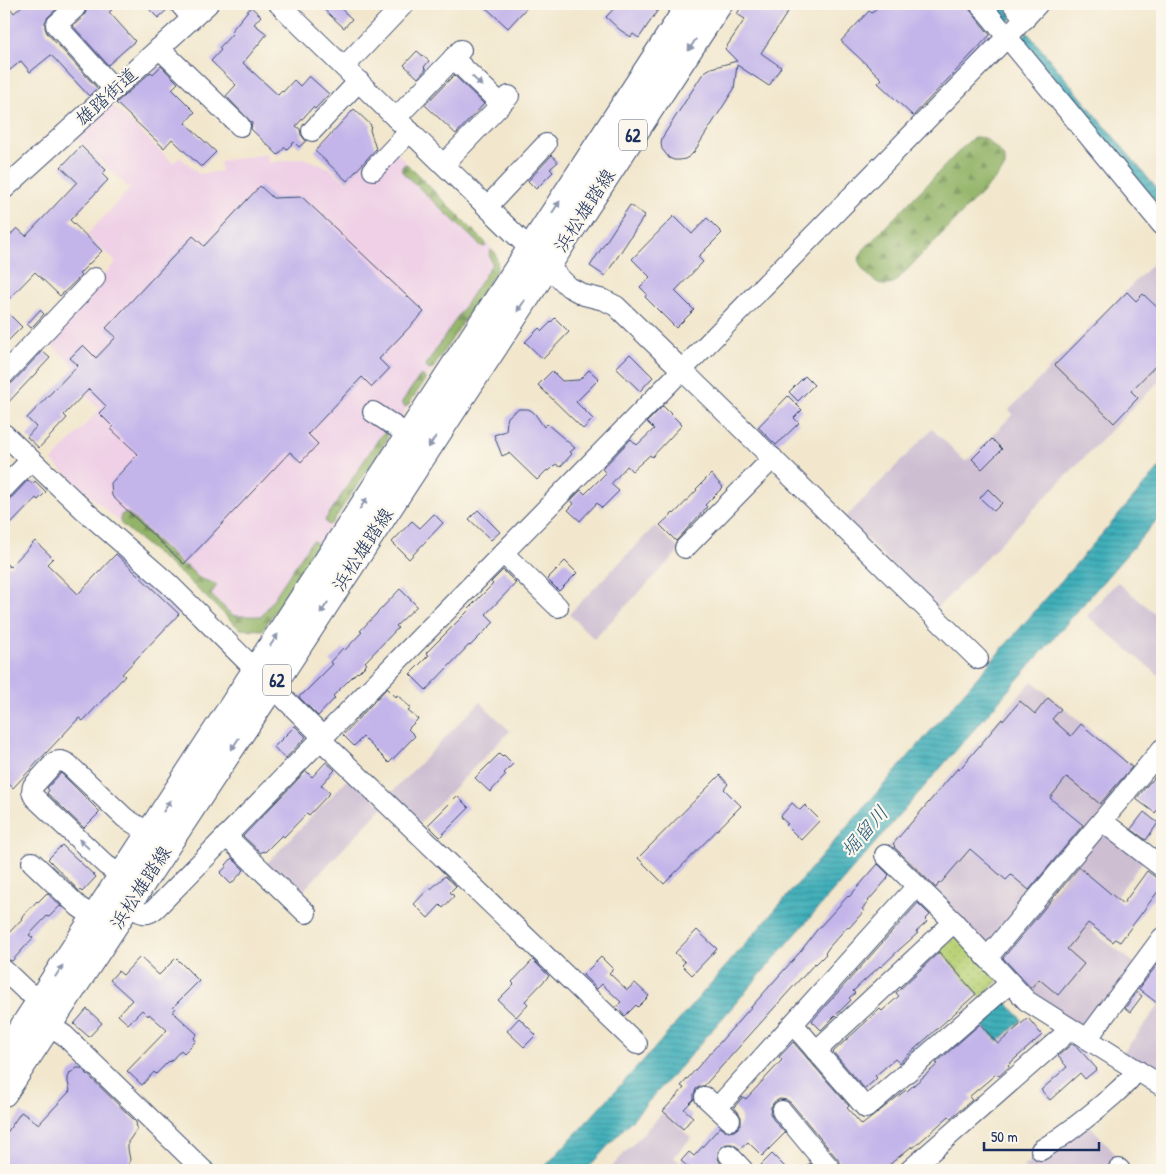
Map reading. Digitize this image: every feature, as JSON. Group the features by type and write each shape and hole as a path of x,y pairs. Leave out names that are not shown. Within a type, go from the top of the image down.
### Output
{"main road":[{"name":"浜松雄踏線","path":"4,1056 149,833 264,678 539,257 690,4"},
{"name":"浜松雄踏線","path":"4,1093 128,905 408,435 539,257 719,4"}],"street":[{"name":"雄踏街道","path":"4,189 159,48 186,11 208,4"},
{"path":"279,4 570,287 576,292 610,302 616,306 978,659"},
{"path":"344,67 404,4"},
{"path":"980,4 1162,224"},
{"path":"74,8 56,25 114,89"},
{"path":"128,905 144,914 151,912 1008,37 1025,9"},
{"path":"159,48 240,126"},
{"path":"373,170 403,125 457,54 505,100 444,164"},
{"path":"312,131 359,82"},
{"path":"487,207 546,144"},
{"path":"4,374 94,278"},
{"path":"373,412 408,435"},
{"path":"4,434 84,510 169,584 264,678 322,739 637,1044"},
{"path":"685,548 773,458"},
{"path":"4,488 31,460"},
{"path":"503,553 558,606"},
{"path":"986,957 1162,749"},
{"path":"121,875 106,865 32,794 33,786 55,762 64,761 120,813 149,833"},
{"path":"1102,821 1162,867"},
{"path":"226,836 306,913"},
{"path":"885,855 954,922 1027,1001 1162,1086"},
{"path":"32,862 79,907 94,917"},
{"path":"717,1108 917,886"},
{"path":"816,1051 954,922"},
{"path":"1087,1039 1162,938"},
{"path":"4,970 25,990 40,1000"},
{"path":"792,1025 866,1108 1010,983"},
{"path":"49,1024 64,1034 202,1170"},
{"path":"910,1170 1064,1035 1068,1028"},
{"path":"1041,1150 1086,1119 1132,1079 1137,1070"},
{"path":"782,1111 832,1170"},
{"path":"729,1154 743,1170"}],"shaded area":[{"path":"111,104 173,163 180,157 199,174 221,171 220,161 267,154 269,163 303,158 330,168 346,182 385,140 437,195 494,250 498,267 496,271 263,630 240,629 187,579 116,519 52,461 100,409 66,377 75,367 44,338 116,262 87,235 130,189 75,137"},
{"path":"1162,254 1162,378 937,608 845,518 932,429 966,462 1013,414 1009,410"},
{"path":"655,526 680,550 594,639 569,614"},
{"path":"1117,582 1162,619 1162,678 1087,616"},
{"path":"1032,681 1138,770 990,947 887,848"},
{"path":"480,702 510,731 420,823 390,794"},
{"path":"351,776 383,807 299,895 266,864"},
{"path":"1103,831 1143,861 1091,930 1137,965 1088,1029 1030,997 995,959"},
{"path":"1162,1002 1162,1074 1160,1077 1122,1054"},
{"path":"663,1112 691,1138 674,1157 689,1170 609,1170"},
{"path":"1088,1123 1121,1161 1110,1170 1027,1170 1023,1166 1058,1146"}],"green space":[{"path":"976,137 985,138 1001,153 1005,160 1005,166 1001,173 896,281 890,285 876,282 868,275 859,262 864,249 968,142"},
{"path":"405,164 485,242 485,247 481,246 402,172 402,167"},
{"path":"491,250 495,252 496,271 433,368 428,369 426,365 492,264 489,254"},
{"path":"421,375 425,378 425,381 408,405 406,407 402,405 402,402"},
{"path":"383,433 386,433 387,439 332,523 327,524 325,520"},
{"path":"129,514 183,566 187,566 199,578 216,584 211,594 212,596 232,615 236,616 262,616 311,542 317,543 317,546 263,630 240,629 187,579 121,524 121,515"},
{"path":"956,934 998,980 981,998 937,947"}],"water":[{"path":"990,4 1002,4 1013,17 1007,24"},
{"path":"1027,32 1162,195 1162,209 1021,39"},
{"name":"堀留川","path":"1162,465 1162,514 679,1068 586,1170 542,1170 653,1050"},
{"path":"1004,999 1022,1020 998,1042 979,1021"}],"building":[{"path":"4,4 7,4 14,13 24,4 62,4 45,22 47,33 97,88 89,96 51,55 30,72 21,61 4,75"},
{"path":"86,4 106,4 112,10 109,12 135,41 108,65 73,26 86,12"},
{"path":"144,4 168,4 169,8 158,18"},
{"path":"318,4 336,4 352,19 344,28"},
{"path":"482,4 530,4 508,28"},
{"path":"618,4 662,4 639,38 633,34 631,37 620,30 606,17"},
{"path":"743,4 793,4 761,53 781,67 769,86 737,65 734,89 694,152 685,159 674,160 669,158 662,149 662,138 702,75 711,68 737,61 725,49 745,19 737,14"},
{"path":"880,4 963,4 990,35 913,116 878,83 882,79 841,41 869,11 872,13"},
{"path":"251,7 261,16 254,24 267,34 243,63 278,95 294,80 300,86 309,76 329,94 315,109 313,107 296,126 300,129 301,135 306,141 299,147 294,142 287,149 285,147 278,155 251,129 252,123 226,96 236,85 211,61 221,50 219,48 233,33 231,31"},
{"path":"417,51 429,61 424,67 426,69 418,78 404,65"},
{"path":"161,66 178,83 172,89 195,112 185,123 216,152 201,167 172,139 164,148 116,103 151,72 153,74"},
{"path":"454,75 484,104 456,134 425,105"},
{"path":"354,109 371,125 370,130 376,149 347,181 315,151"},
{"path":"81,146 106,170 102,174 108,180 70,220 102,251 79,274 81,276 60,296 35,272 4,304 4,242 17,228 26,236 77,182 61,167"},
{"path":"552,155 558,162 550,169 553,172 536,189 528,181"},
{"path":"260,186 273,198 302,197 424,312 379,359 389,369 372,387 362,377 308,434 318,444 301,462 290,452 184,564 112,496 111,483 138,454 111,429 113,427 99,413 106,406 89,389 64,415 67,418 39,448 27,437 36,427 27,418 78,365 70,358 83,345 96,358 116,337 106,328 149,282 193,236 204,246"},
{"path":"630,205 645,215 605,276 590,266"},
{"path":"674,216 692,234 707,218 722,233 698,257 703,262 675,291 694,310 676,328 645,297 647,294 640,287 650,277 632,259"},
{"path":"1127,292 1136,301 1143,294 1162,312 1162,359 1131,391 1138,398 1114,423 1055,365"},
{"path":"4,309 22,327 4,345"},
{"path":"40,310 44,314 31,328 27,324"},
{"path":"555,318 569,332 543,359 525,342 539,328 542,331"},
{"path":"42,351 50,358 4,407 4,386 13,382"},
{"path":"630,354 653,377 640,391 616,368"},
{"path":"589,370 599,379 576,402 593,419 583,429 538,385 552,371 562,381 579,380"},
{"path":"805,376 814,385 798,401 789,392"},
{"path":"788,396 802,410 794,418 799,423 776,445 758,427"},
{"path":"663,406 682,425 652,457 650,455 632,471 627,466 611,484 619,491 602,508 597,503 580,521 568,510 574,504 571,500 581,490 585,494 606,473 602,469 631,439 637,445 654,429 647,422"},
{"path":"519,409 532,411 544,427 547,424 575,448 560,467 556,464 537,480 509,453 502,456 494,435 506,431 508,417"},
{"path":"992,439 1002,449 982,469 972,459"},
{"path":"711,474 723,487 705,505 707,507 676,541 660,525 674,514"},
{"path":"28,480 33,484 35,481 46,492 38,500 36,498 4,530 4,503"},
{"path":"988,489 1002,503 994,511 980,498"},
{"path":"478,510 500,532 491,540 469,519"},
{"path":"434,514 443,523 409,559 392,542 412,521 420,528"},
{"path":"35,541 53,558 47,564 78,594 116,554 179,614 122,674 125,676 83,721 79,718 13,788 4,779 4,562 10,567"},
{"path":"565,561 577,573 559,591 547,579"},
{"path":"503,570 516,583 486,614 494,622 426,690 410,674 429,655 426,653 469,610"},
{"path":"400,589 417,606 396,626 398,628 365,662 367,664 333,696 335,698 318,716 299,697 333,664 330,662 343,648 345,650 362,632 360,631"},
{"path":"387,688 411,708 408,711 418,719 408,729 415,736 389,763 363,737 354,746 343,735"},
{"path":"1048,698 1061,709 1052,719 1071,736 1081,724 1132,767 1100,804 1067,777 1050,798 1083,825 1029,890 1011,875 1006,880 970,849 936,888 893,844 958,768 959,770 1002,719 1003,721 1020,701 1035,714"},
{"path":"295,726 306,737 285,759 274,747"},
{"path":"499,754 502,757 504,755 513,764 504,773 506,775 490,792 475,778"},
{"path":"326,762 335,770 321,785 330,793 284,837 282,835 265,852 261,853 243,836 306,771 312,777"},
{"path":"1162,767 1162,804 1155,813 1136,799"},
{"path":"61,773 100,812 84,828 47,793 49,790 47,788"},
{"path":"720,775 728,784 724,789 741,806 664,884 638,858"},
{"path":"457,796 469,808 440,837 428,825"},
{"path":"792,803 800,810 805,805 820,820 801,840 780,817"},
{"path":"1144,812 1158,823 1146,840 1131,829"},
{"path":"62,845 96,877 82,892 48,859"},
{"path":"232,858 244,870 231,884 220,873"},
{"path":"878,864 889,875 862,909 864,911 849,928 848,926 830,946 826,954 801,978 704,1086 696,1089 694,1099 684,1109 693,1117 683,1129 663,1111 684,1088 681,1086 801,951 816,931"},
{"path":"1079,867 1123,904 1147,871 1162,882 1162,886 1120,942 1115,939 1113,942 1088,923 1067,949 1084,964 1058,995 1039,979 1031,988 1003,958"},
{"path":"445,876 456,886 450,892 454,896 443,908 440,905 428,918 414,904 430,887 431,889"},
{"path":"47,893 63,908 60,906 49,917 47,916 29,935 33,938 12,961 4,958 4,938 37,901"},
{"path":"918,903 930,915 925,920 927,922 916,932 918,933 853,991 855,993 849,998 851,1000 821,1030 812,1021"},
{"path":"697,930 717,949 692,975 682,965 685,962 675,953"},
{"path":"939,952 976,994 899,1063 895,1059 875,1076 877,1078 865,1089 833,1052 880,1009 882,1011 899,996 896,993"},
{"path":"140,957 159,975 176,958 199,981 173,1007 175,1009 173,1012 197,1034 194,1038 196,1041 184,1053 181,1050 156,1074 154,1072 142,1085 127,1071 167,1030 142,1010 128,1024 118,1015 132,1000 110,980 118,971 123,975"},
{"path":"601,957 613,969 609,973 627,990 635,983 649,996 625,1016 616,1007 621,1002 602,984 597,989 583,975"},
{"path":"1162,958 1162,1007 1139,989"},
{"path":"533,960 549,976 525,1001 528,1004 516,1017 498,1000 514,984 512,982"},
{"path":"1137,992 1142,996 1130,1012 1125,1008"},
{"path":"87,1009 102,1023 89,1037 74,1024"},
{"path":"519,1018 536,1035 524,1047 507,1031"},
{"path":"1028,1018 1042,1035 1008,1065 1009,1067 999,1076 996,1074 969,1097 972,1100 951,1118 949,1116 913,1148 912,1146 883,1170 843,1170 840,1162 791,1103 780,1099 774,1102 770,1113 785,1133 762,1156 748,1142 740,1149 732,1144 726,1144 721,1147 718,1152 718,1158 727,1170 692,1170 681,1161 689,1152 694,1156 720,1127 728,1132 738,1128 741,1123 741,1117 734,1107 743,1097 746,1099 782,1060 779,1057 793,1042 849,1106 847,1108 862,1125 907,1091 980,1024 998,1044"},
{"path":"1072,1044 1097,1069 1085,1079 1080,1073 1050,1100 1041,1090 1067,1067 1058,1056"},
{"path":"77,1068 81,1068 136,1122 137,1129 128,1142 130,1160 127,1170 4,1170 4,1137 21,1112 39,1124 70,1091 68,1078 70,1073"},
{"path":"772,1154 788,1170 756,1170"},
{"path":"810,1163 816,1170 802,1170"}],"waterway":[{"path":"209,1163 216,1170"}]}
